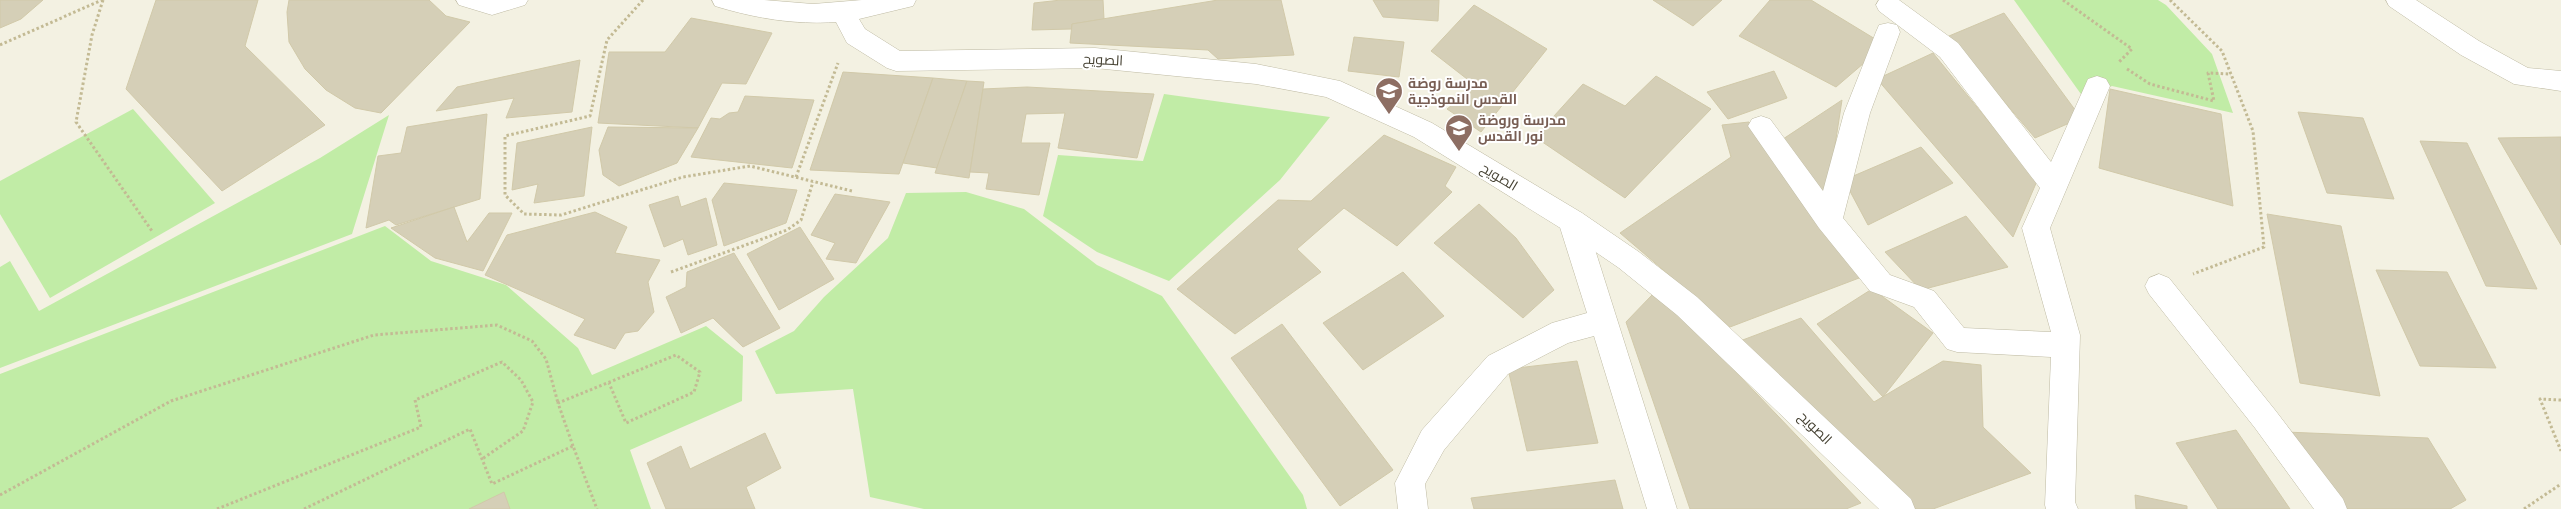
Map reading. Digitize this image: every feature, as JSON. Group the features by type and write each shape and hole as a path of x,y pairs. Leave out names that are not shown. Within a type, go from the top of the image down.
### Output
{"street":[{"path":"724,0 748,7 786,11 904,0"},
{"path":"2398,0 2470,48 2523,77 2561,81"},
{"path":"1888,5 1949,50 2054,186"},
{"name":"الصويح","path":"841,6 856,36 896,61 1095,58 1256,74 1331,88 1423,130 1572,221 1629,260 1687,306 1900,509"},
{"path":"1829,220 1857,113 1888,32"},
{"path":"2063,509 2060,505 2066,335 2036,228 2097,86"},
{"path":"1761,126 1829,220 1880,283 1924,299 1958,340 2065,345"},
{"path":"1572,221 1662,509"},
{"path":"2159,286 2265,419 2332,509"},
{"path":"1413,509 1410,483 1434,440 1498,366 1562,332 1604,321"}],"lane":[{"path":"466,0 492,7 518,0"}],"path":[{"path":"0,45 103,0"},
{"path":"103,0 92,35 76,122 152,231"},
{"path":"643,0 607,40 590,116 506,136 505,195 524,214 561,216 683,177 750,166 852,191"},
{"path":"2063,0 2132,49 2118,62 2150,84 2214,101 2208,73 2231,74"},
{"path":"2159,286 2264,247 2253,131 2222,51 2170,0"},
{"path":"796,177 840,55 856,36"},
{"path":"671,272 786,230 801,220 813,182"},
{"path":"0,495 171,401 374,334 497,325 532,341 546,359 558,403 597,509"},
{"path":"558,403 676,355 700,372 694,392 626,422 609,383"},
{"path":"217,509 421,427 415,400 502,362 521,380 533,402 523,431 482,459"},
{"path":"2561,400 2540,399 2561,451"},
{"path":"304,509 470,429 492,484 573,446"},
{"path":"2524,509 2561,484"}],"green space":[{"path":"2014,0 2158,0 2166,5 2212,54 2233,113 2112,86 2083,97"},
{"path":"1164,94 1330,117 1280,180 1169,281 1097,252 1043,216 1058,155 1143,161"},
{"path":"133,109 215,203 50,298 0,214 0,181"},
{"path":"389,115 352,234 0,368 0,267 10,261 39,311 320,158"},
{"path":"966,192 1024,209 1097,265 1162,296 1303,495 1307,509 924,509 870,497 853,389 776,394 755,351 794,331 824,297 888,238 906,193"},
{"path":"385,226 431,261 506,285 578,348 592,375 706,326 743,356 742,401 630,450 651,509 0,509 0,374"}],"building":[{"path":"0,0 43,0 21,19 0,28"},
{"path":"156,0 258,0 245,46 325,125 222,191 126,89"},
{"path":"289,0 429,0 446,16 470,22 381,113 355,108 326,90 305,69 289,42 287,12"},
{"path":"1061,0 1103,0 1104,19 1072,24 1072,29 1032,30 1034,3"},
{"path":"1218,0 1281,0 1294,55 1218,59 1208,50 1070,43 1072,24"},
{"path":"1373,0 1439,0 1438,21 1383,17"},
{"path":"1653,0 1722,0 1693,26"},
{"path":"1770,0 1811,0 1885,45 1836,87 1739,36"},
{"path":"1474,5 1547,49 1481,132 1447,109 1476,86 1431,51"},
{"path":"2004,13 2081,118 2035,138 1949,36"},
{"path":"691,18 772,33 746,84 722,83 698,128 598,123 609,52 665,52"},
{"path":"1354,37 1404,42 1399,77 1348,71"},
{"path":"1933,53 2037,181 2013,237 1877,79"},
{"path":"580,60 572,112 506,118 514,98 436,111 457,87"},
{"path":"1774,71 1787,98 1728,119 1707,92"},
{"path":"843,72 933,78 899,174 810,170"},
{"path":"1656,76 1711,109 1625,198 1535,137 1583,84 1625,106"},
{"path":"933,78 967,81 937,168 903,163"},
{"path":"967,81 984,82 969,178 935,173"},
{"path":"1027,87 1154,94 1137,158 1058,148 1065,113 1026,114 1021,143 1050,143 1039,195 986,189 989,173 970,172 983,89"},
{"path":"2110,89 2221,114 2233,206 2099,168"},
{"path":"745,96 814,100 792,168 691,157 711,118 720,119 729,113 738,112"},
{"path":"1842,100 1825,210 1777,143"},
{"path":"2298,112 2363,118 2394,199 2327,193"},
{"path":"487,114 480,199 396,225 389,220 366,228 378,156 401,153 407,127"},
{"path":"1749,122 1867,275 1730,327 1620,233 1731,157 1722,125"},
{"path":"592,127 584,196 534,203 538,184 512,190 517,143"},
{"path":"608,127 698,128 677,163 619,186 603,175 599,150"},
{"path":"1384,135 1456,167 1445,186 1452,192 1397,246 1344,208 1297,249 1321,272 1235,334 1177,289 1278,200 1311,201"},
{"path":"2561,137 2561,245 2498,138"},
{"path":"2420,141 2467,143 2537,289 2486,286"},
{"path":"1921,147 1953,183 1868,225 1844,180"},
{"path":"724,183 797,190 786,223 724,246 712,200"},
{"path":"835,194 890,202 856,263 826,259 835,243 811,235"},
{"path":"678,196 681,207 706,198 717,245 688,255 683,239 664,247 649,205"},
{"path":"1479,204 1516,238 1554,290 1523,318 1434,243"},
{"path":"454,207 467,242 489,213 512,213 483,271 435,258 391,228"},
{"path":"595,212 627,227 615,253 660,260 648,282 654,312 638,331 625,333 615,349 574,335 585,319 485,275 507,235"},
{"path":"2267,214 2341,226 2380,396 2300,383"},
{"path":"1966,216 2008,267 1921,290 1885,252"},
{"path":"800,227 834,279 779,310 747,254"},
{"path":"734,253 780,328 743,347 713,318 681,333 666,297 686,287 687,272"},
{"path":"2376,270 2447,272 2496,368 2420,366"},
{"path":"1403,272 1444,316 1363,370 1323,323"},
{"path":"1872,289 1933,333 1883,397 1817,324"},
{"path":"1652,295 1693,327 1861,503 1846,509 1690,509 1626,322"},
{"path":"1801,318 1874,402 1943,361 1981,365 1983,427 2031,473 1933,509 1916,509 1740,341"},
{"path":"1282,324 1393,470 1340,506 1231,358"},
{"path":"1577,361 1598,443 1527,451 1508,369"},
{"path":"2236,430 2290,509 2218,509 2176,443"},
{"path":"2286,432 2428,438 2466,500 2450,509 2345,509"},
{"path":"765,433 781,468 746,487 755,509 666,509 647,463 681,446 690,469"},
{"path":"1615,480 1623,509 1474,509 1471,498"},
{"path":"504,492 510,509 469,509"},
{"path":"2135,495 2187,506 2187,509 2136,509"}],"place":[{"name":"مدرسة روضة القدس النموذجية","path":"1389,115"},
{"name":"مدرسة وروضة نور القدس","path":"1459,152"}]}
